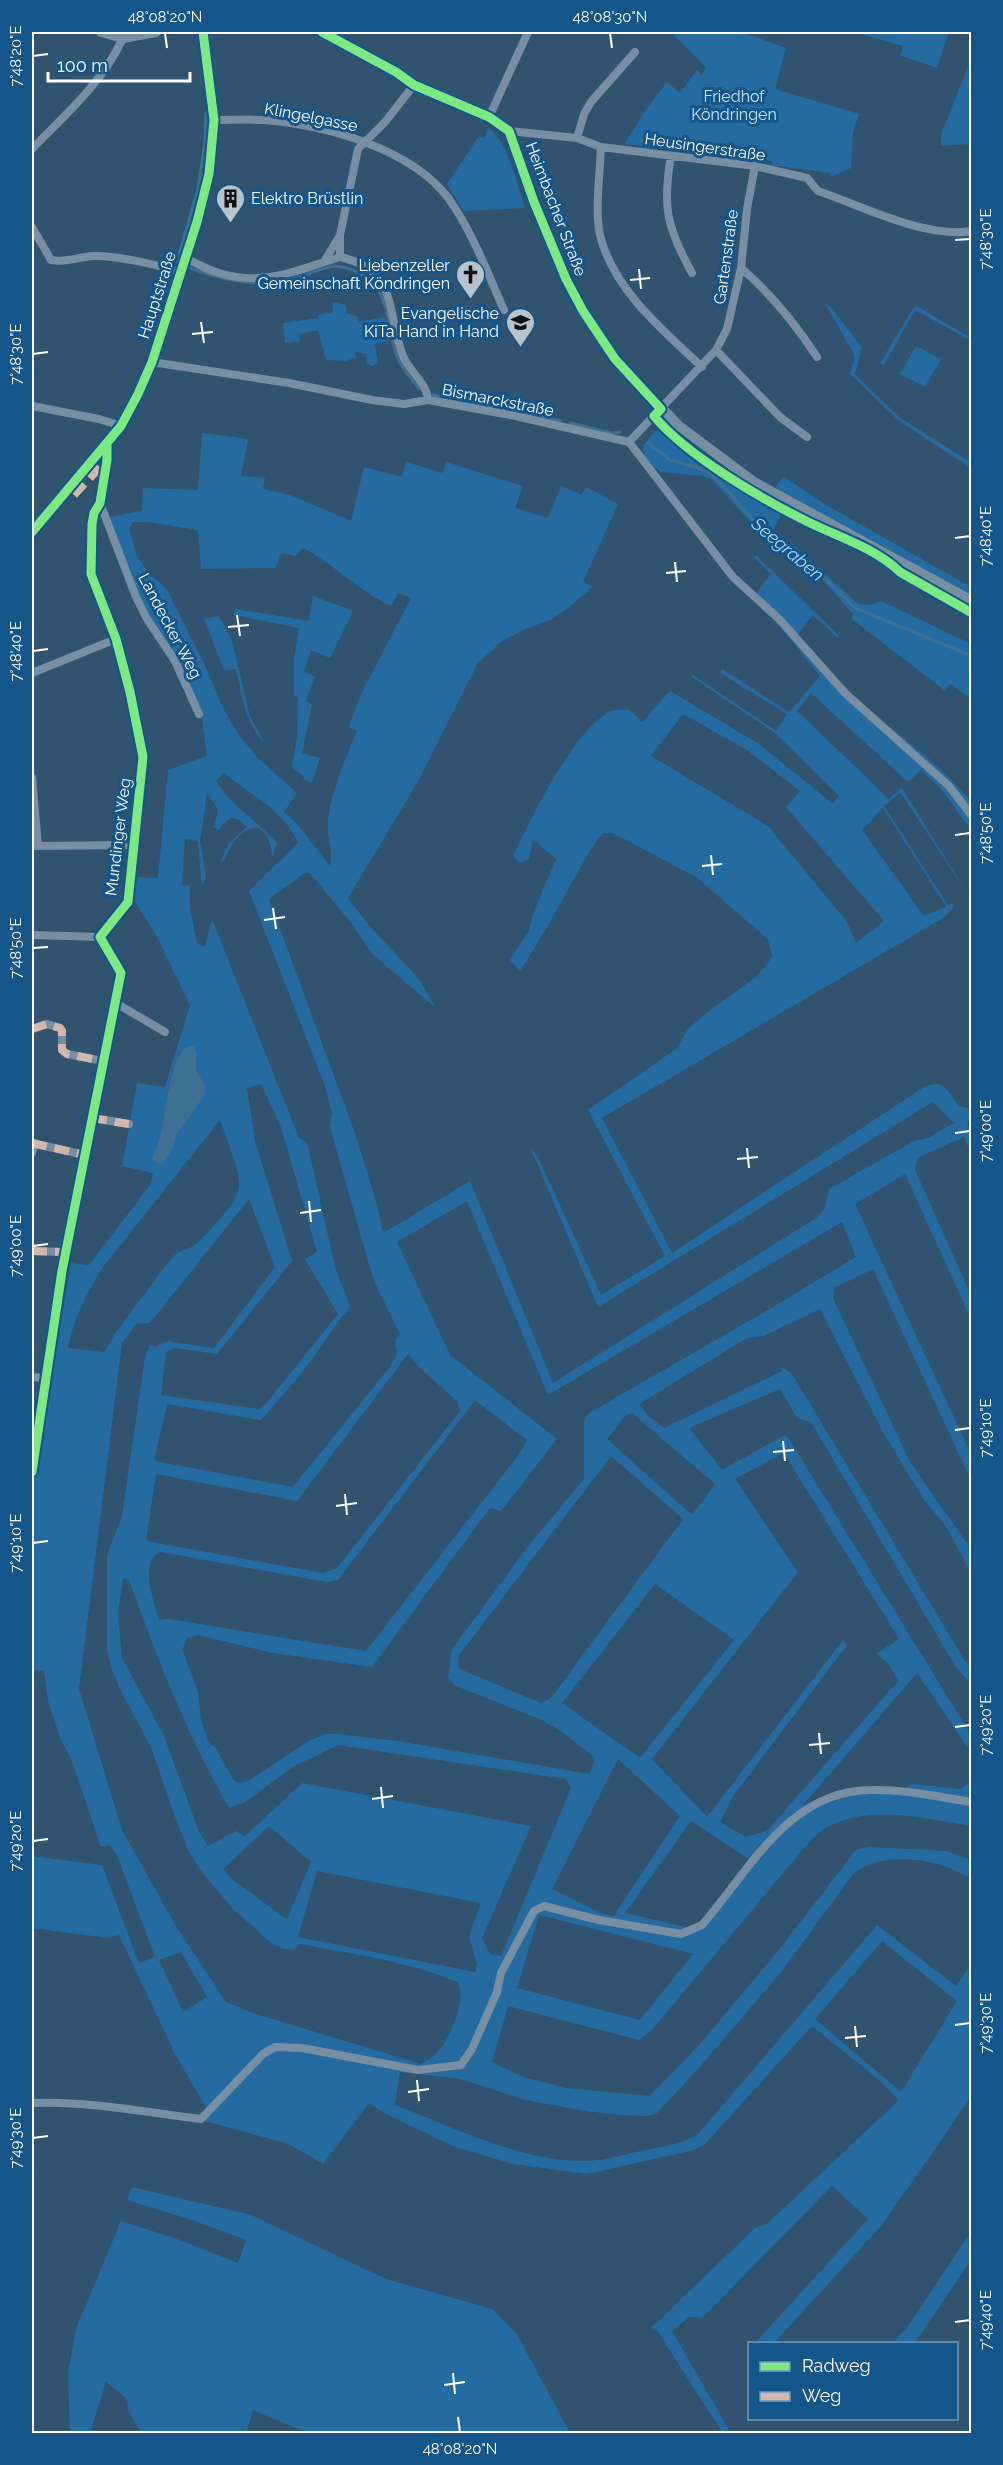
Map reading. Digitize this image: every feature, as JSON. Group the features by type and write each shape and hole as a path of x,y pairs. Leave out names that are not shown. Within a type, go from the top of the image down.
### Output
{"main road":[{"name":"Hauptstraße","path":"32,532 121,426 152,362 181,273 209,174 214,120 203,32"}],"street":[{"path":"101,32 123,38 156,32"},
{"name":"Heimbacher Straße","path":"322,32 396,72 414,85 489,117 509,130 534,202 566,279 583,311 615,358 661,409 695,440 754,482 972,601"},
{"path":"489,117 528,32"},
{"path":"32,149 88,92 110,64 123,38"},
{"path":"578,138 584,114 591,102 635,52"},
{"name":"Klingelgasse","path":"340,257 340,235 358,149 367,142 414,85"},
{"name":"Klingelgasse","path":"214,120 264,120 316,129 367,142"},
{"name":"Heusingerstraße","path":"509,130 578,138 601,147 755,166 807,178 818,191 943,233 955,234 972,231"},
{"path":"367,142 417,171 435,184 448,199 474,242 504,310"},
{"path":"601,147 600,237 612,267 635,300 702,367"},
{"path":"671,156 665,187 667,216 678,248 692,273"},
{"name":"Gartenstraße","path":"629,442 702,367 716,350 727,329 741,268 747,209 755,166"},
{"path":"32,227 51,260 64,262 94,256 107,257 181,273"},
{"path":"324,262 340,235"},
{"path":"185,258 217,273 260,279 280,276 340,257 376,273 394,314 404,358 422,384 428,400"},
{"path":"741,268 762,285 780,306 797,326 817,357"},
{"path":"716,350 780,417 807,437"},
{"name":"Bismarckstraße","path":"152,362 289,383 380,401 404,404 428,400 511,415 629,442"},
{"path":"32,406 99,419 121,426"},
{"path":"629,442 733,577 780,620 845,693 950,786 972,816"},
{"path":"100,503 107,460 106,446"},
{"name":"Mundinger Weg","path":"100,503 94,513 92,524 92,574 116,639 130,692 143,757 128,902 100,937"},
{"name":"Landecker Weg","path":"100,503 136,597 147,620 175,662 199,714"},
{"path":"32,673 116,639"},
{"path":"32,777 35,846 134,845"},
{"path":"32,935 100,937 121,973 66,1252 44,1378 32,1472"},
{"path":"114,1002 165,1032"},
{"path":"32,1029 47,1024 60,1028 62,1050 67,1054 103,1061"},
{"path":"92,1118 129,1124"},
{"path":"32,1153 33,1143 85,1155"},
{"path":"32,1251 66,1252"},
{"path":"32,1377 44,1378"},
{"path":"32,2103 52,2102 132,2109 201,2119 263,2054 275,2047 302,2048 418,2070 461,2065 472,2049 497,1992 501,1973 534,1911 544,1906 599,1920 681,1934 690,1932 702,1925 757,1856 790,1821 809,1806 826,1798 848,1792 870,1790 896,1791 972,1802"}],"green space":[{"name":"Friedhof Köndringen","path":"671,32 742,32 786,48 775,89 859,114 853,132 851,168 830,177 830,173 772,165 772,161 754,159 753,149 747,148 738,157 625,144 644,112 667,82 680,93 697,70 702,75 706,67"},
{"path":"854,32 949,32 937,68 900,55 903,46"},
{"path":"971,59 971,144 941,146 941,135"},
{"path":"488,128 495,133 506,152 525,208 464,211 447,184 479,136 484,138"},
{"path":"332,302 346,305 346,313 357,316 359,322 385,317 390,341 375,344 378,363 372,366 366,364 367,354 355,352 356,357 346,361 326,360 318,330 299,334 300,341 285,343 283,323 318,318 318,315 333,312"},
{"path":"827,303 862,347 855,374 899,417 967,460 971,455 971,468 898,420 850,374 855,358"},
{"path":"915,305 971,338 971,341 915,310 884,365 880,363"},
{"path":"916,346 941,359 925,387 900,374"},
{"path":"665,429 687,448 785,509 772,532 795,546 858,604 872,605 881,601 971,644 971,699 950,684 944,690 852,619 853,614 815,572 794,555 769,543 712,479 660,472 646,457 643,446 655,431"},
{"path":"202,433 248,439 241,476 265,478 263,489 290,495 351,521 364,467 402,477 406,462 443,473 446,462 523,486 515,508 548,518 561,486 582,495 586,487 618,504 583,582 593,587 550,620 523,630 501,642 478,663 416,785 348,898 366,922 419,979 436,1008 372,954 352,924 310,873 305,873 269,899 356,1136 378,1208 382,1229 385,1232 470,1181 553,1383 816,1218 824,1210 829,1189 914,1141 928,1138 954,1123 933,1102 598,1307 531,1149 537,1155 601,1295 665,1256 588,1110 676,1049 688,1029 756,977 772,956 768,940 696,877 613,833 603,833 587,856 520,971 510,960 529,931 533,914 556,859 533,839 529,859 520,863 513,856 542,798 568,755 597,721 611,711 630,710 642,722 670,691 759,744 833,804 839,796 775,733 691,676 693,675 776,731 787,714 720,673 722,669 789,712 820,676 770,614 752,599 771,574 754,557 756,555 839,636 837,638 813,615 797,635 815,656 862,704 942,771 971,801 971,830 942,790 921,770 908,782 811,693 797,711 889,799 902,788 969,896 900,792 884,806 948,905 954,903 954,907 943,918 602,1118 672,1253 924,1087 934,1084 941,1085 958,1104 971,1107 971,1119 967,1122 971,1132 971,1154 964,1137 917,1158 915,1170 971,1295 971,1319 905,1174 855,1204 971,1454 971,1480 873,1269 834,1288 833,1298 910,1462 971,1549 971,1573 947,1528 924,1500 883,1432 820,1309 764,1336 747,1338 639,1404 648,1416 664,1428 782,1371 782,1367 792,1374 965,1661 972,1668 971,1683 957,1669 811,1422 797,1418 780,1389 689,1428 722,1470 785,1435 789,1439 971,1735 971,1753 917,1673 804,1804 808,1808 849,1793 900,1793 910,1784 960,1789 971,1782 971,1826 893,1815 854,1817 836,1823 809,1842 652,2030 639,2040 508,2006 492,2062 523,2077 566,2088 650,2096 700,2044 778,1951 856,1850 868,1847 947,1851 971,1860 971,1879 941,1865 907,1859 872,1863 853,1874 782,1971 656,2114 620,2115 586,2111 525,2100 461,2079 400,2072 395,2105 463,2133 510,2149 558,2159 598,2160 670,2145 698,2134 877,1925 956,1986 971,1965 971,2097 882,2225 775,2342 756,2342 868,2219 832,2186 702,2318 689,2317 672,2331 731,2433 723,2433 656,2329 651,2328 755,2228 767,2224 899,2100 878,2079 812,2026 704,2145 694,2150 587,2174 513,2164 455,2147 384,2113 369,2103 323,2164 289,2144 201,2120 208,2111 176,2056 119,1935 108,1938 32,1928 32,1856 102,1865 139,1963 155,1957 118,1858 110,1845 101,1847 71,1758 61,1740 48,1701 44,1671 32,1670 32,1427 43,1427 71,1263 89,1265 150,1185 153,1173 122,1166 137,1083 165,1087 190,1005 158,939 135,901 135,877 158,878 168,770 207,756 201,710 178,662 145,611 109,517 142,511 143,488 198,490","holes":["133,522 149,522 198,530 201,569 276,568 281,553 296,556 303,548 368,593 391,606 398,593 411,598 360,696 349,727 357,731 340,774 330,808 328,826 330,866 298,825 284,812 297,793 259,759 238,734 222,706 207,670 167,590 148,572 137,556 129,529","683,714 747,750 800,791 786,807 884,921 856,943 847,922 768,826 651,756","223,773 275,812 284,821 298,843 249,891 325,1086 332,1113 330,1127 368,1261 375,1283 400,1334 395,1341 397,1354 389,1368 293,1487 154,1461 167,1404 261,1420 301,1374 350,1306 335,1267 307,1142 299,1138 212,919 205,947 197,943 190,908 190,886 182,885 185,839 198,841 202,887 206,877 200,842 207,793 218,812 213,827 220,830 222,825 231,818 238,819 247,827 228,844 221,861 223,862 241,834 248,829 255,828 260,829 268,838 272,857 277,843 222,790 216,781","883,808 946,907 924,916 862,830","187,1046 197,1056 196,1070 205,1084 205,1095 176,1136 173,1148 153,1158 162,1131 173,1068","261,1084 281,1127 317,1252 305,1259 338,1314 264,1406 259,1409 161,1395 166,1352 174,1348 217,1354 292,1261 255,1141 247,1088","220,1120 239,1179 234,1201 197,1243 170,1260 116,1332 104,1352 68,1348 77,1316 103,1267","249,1199 275,1267 214,1348 167,1341 155,1347 150,1345 145,1357 122,1516 107,1555 107,1650 111,1668 122,1693 151,1747 188,1850 198,1867 231,1907 270,1942 283,1949 294,1950 300,1944 360,1955 399,1963 457,1982 460,1989 459,2007 452,2029 437,2053 421,2064 256,2014 226,2002 174,1923 122,1830 79,1689 122,1343 136,1324 150,1323","467,1201 548,1395 842,1222 856,1257 591,1412 585,1418 584,1479 529,1545 452,1649 448,1678 456,1686 542,1720 565,1734 595,1758 590,1774 397,1741 325,1734 311,1740 246,1782 238,1783 233,1779 215,1747 209,1743 201,1720 198,1692 184,1654 183,1648 187,1638 198,1635 273,1653 372,1667 490,1508 501,1511 557,1439 450,1355 397,1242","408,1354 421,1369 457,1401 460,1411 337,1568 323,1573 146,1541 156,1474 297,1501","475,1400 527,1440 517,1457 366,1651 168,1619 159,1620 149,1573 153,1557 160,1552 327,1582 338,1580","632,1413 715,1484 692,1515 607,1439 626,1415","784,1453 899,1639 876,1654 888,1663 898,1681 767,1831 746,1837 720,1822 734,1795 847,1645 843,1640 707,1817 652,1759 798,1572 735,1479","611,1456 683,1519 551,1698 541,1703 460,1669 459,1655","123,1578 129,1580 174,1697 229,1808 245,1802 293,1767 338,1745 566,1779 571,1788 501,1956 490,1954 482,1938 531,1826 302,1783 245,1836 236,1831 208,1846 199,1832 164,1736 122,1658 118,1613","655,1584 734,1640 640,1758 562,1703","618,1759 680,1816 614,1916 603,1914 552,1889","691,1821 755,1863 704,1927 690,1928 625,1913","269,1826 311,1862 287,1919 233,1880 223,1869","317,1871 481,1903 469,1936 477,1964 475,1972 298,1937","539,1915 693,1954 640,2020 517,1988","882,1941 957,2001 901,2092 815,2019","181,1952 207,1997 183,2012 159,1960"]},
{"path":"783,476 828,506 971,587 971,616 898,573 906,559 775,488"},
{"path":"313,596 353,611 330,658 311,650 304,671 315,677 306,701 312,705 302,753 320,758 312,783 303,779 304,777 292,767 297,736 298,697 294,696 294,658 299,628 234,615 235,609 309,621"},
{"path":"219,616 232,640 250,717 265,744 249,718 236,669 224,670 204,619"},
{"path":"132,2187 251,2215 386,2279 492,2309 517,2334 570,2433 308,2433 253,2410 246,2433 141,2433 128,2410 127,2399 106,2382 90,2433 70,2433 68,2372 76,2329 121,2221 177,2239 238,2263 246,2240 127,2200"},
{"path":"971,2231 971,2260 915,2342 894,2342 910,2324"}],"shaded area":[{"path":"187,1046 194,1046 197,1056 196,1070 205,1084 205,1095 176,1136 173,1148 163,1165 156,1163 152,1158 161,1132 174,1068 179,1055"}],"waterway":[{"name":"Seegraben","path":"177,262 198,189 205,142 206,113"},
{"name":"Seegraben","path":"190,268 222,278 256,283 285,281 333,266 355,271 366,277 380,294 385,304 399,361 419,389"},
{"name":"Seegraben","path":"433,395 506,410"},
{"name":"Seegraben","path":"515,412 561,421"},
{"name":"Seegraben","path":"570,423 612,433 620,432"},
{"name":"Seegraben","path":"648,443 670,460 706,470 729,492 757,525 796,550 855,608 972,656"}],"marked path":[{"path":"74,495 105,462"},
{"path":"32,1029 47,1024 60,1028 62,1050 67,1054 103,1061"},
{"path":"92,1118 129,1124"},
{"path":"32,1143 85,1155"},
{"path":"32,1251 66,1252"}],"cycle path":[{"path":"32,532 121,426 152,362 197,222 209,174 214,120 203,32"},
{"path":"322,32 396,72 414,85 489,117 509,131 534,202 566,279 583,311 615,359 661,409 654,416 668,431 705,461 748,489 808,522 879,556 900,572 972,613"},
{"path":"32,1472 62,1271 121,973 100,937 128,902 143,757 130,692 116,639 91,574 92,524 94,513 100,503 107,446"}],"place":[{"name":"Elektro Brüstlin","path":"230,224"},
{"name":"Liebenzeller Gemeinschaft Köndringen","path":"471,300"},
{"name":"Evangelische KiTa Hand in Hand","path":"520,348"}]}
